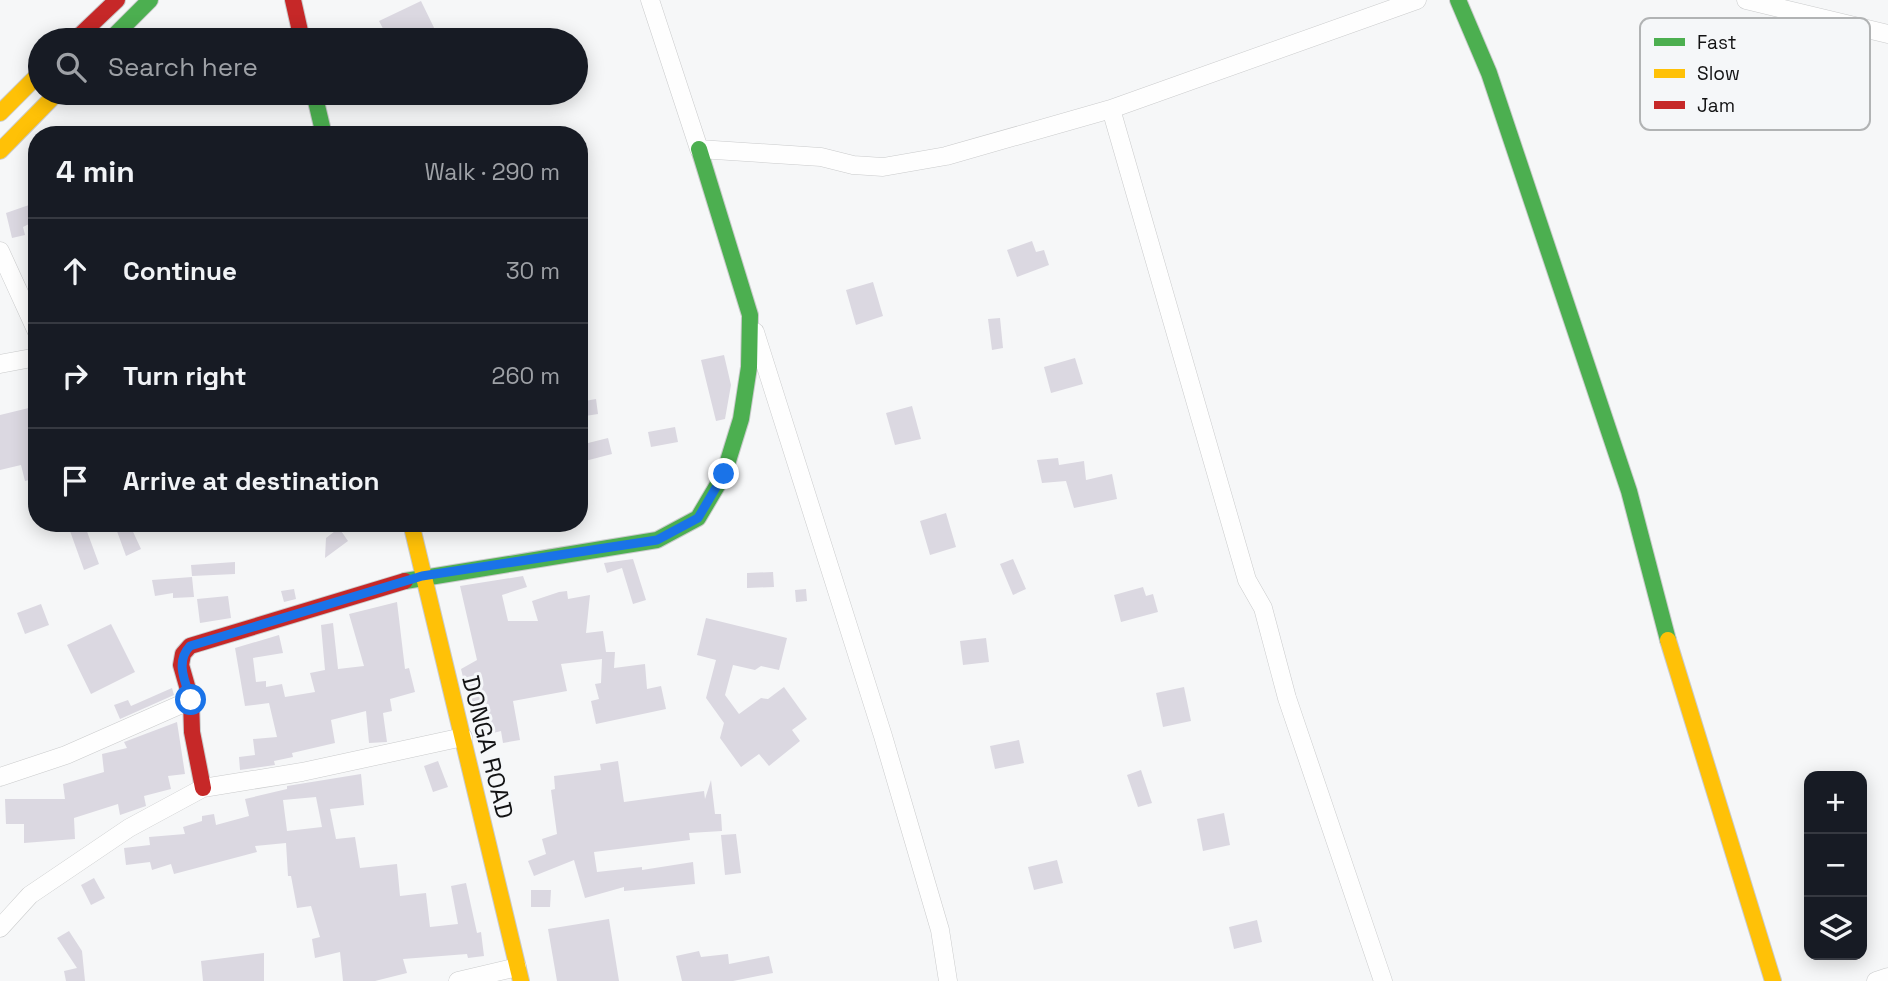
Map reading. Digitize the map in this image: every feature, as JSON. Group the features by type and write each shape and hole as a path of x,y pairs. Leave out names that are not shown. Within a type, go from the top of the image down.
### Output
{"street":[{"path":"88,28 117,0"},
{"path":"122,28 150,0"},
{"path":"293,0 299,28"},
{"path":"650,0 883,736 940,930 948,981"},
{"path":"699,149 821,157 853,165 883,167 946,156 1111,109 1417,0"},
{"path":"1458,0 1489,73 1629,491 1677,674 1773,981"},
{"path":"1746,0 1821,18"},
{"path":"1870,30 1888,34"},
{"path":"0,113 28,85"},
{"path":"0,151 45,105"},
{"path":"317,105 322,126"},
{"path":"1111,109 1247,580 1263,608 1287,698 1383,981"},
{"path":"0,251 28,312"},
{"path":"202,788 192,732 191,700 181,664 183,654 190,646 422,576 657,540 698,518 724,474 741,419 749,367 750,315"},
{"path":"0,364 28,359"},
{"name":"DONGA ROAD","path":"413,532 519,974"},
{"path":"0,777 66,755 191,700"},
{"path":"0,928 30,895 129,828 202,788 302,772 463,737"},
{"path":"458,981 519,974"},
{"path":"1876,981 1888,977"}],"building":[{"path":"421,1 434,28 383,28 379,21"},
{"path":"28,205 28,224 23,227 25,235 12,238 6,213"},
{"path":"1032,241 1036,252 1044,250 1049,265 1017,277 1007,250"},
{"path":"873,282 883,316 856,325 846,290"},
{"path":"1000,318 1003,348 992,350 988,319"},
{"path":"724,355 731,385 725,419 716,421 701,360"},
{"path":"1075,358 1083,384 1051,393 1044,367"},
{"path":"596,399 598,414 588,416 588,400"},
{"path":"912,406 921,439 895,445 886,413"},
{"path":"28,408 28,480 25,481 21,465 0,470 0,415"},
{"path":"675,427 678,442 651,447 648,432"},
{"path":"608,438 612,454 588,460 588,443"},
{"path":"1058,458 1059,465 1084,461 1086,480 1112,474 1117,499 1074,508 1066,481 1042,483 1037,460"},
{"path":"946,513 956,547 930,555 920,521"},
{"path":"70,532 87,532 99,564 84,570"},
{"path":"117,532 133,532 141,549 126,556"},
{"path":"334,532 342,532 348,541 325,558 326,538"},
{"path":"633,559 646,600 633,604 622,568 607,573 604,563"},
{"path":"1013,559 1026,589 1013,595 1000,564"},
{"path":"235,562 235,574 192,576 191,565"},
{"path":"773,572 774,587 747,588 747,573"},
{"path":"523,576 527,587 502,595 508,621 538,621 532,601 559,592 567,591 568,599 590,595 586,633 603,631 606,652 615,652 614,668 645,664 647,689 661,686 666,709 596,724 591,701 599,699 595,684 601,683 602,659 561,664 567,691 513,701 520,740 503,743 501,731 489,734 485,706 471,709 461,669 477,660 460,586"},
{"path":"192,577 194,597 173,598 173,593 155,596 152,580"},
{"path":"1143,587 1146,596 1153,594 1158,612 1121,622 1114,595"},
{"path":"294,589 296,599 284,602 281,591"},
{"path":"806,589 807,601 796,602 795,590"},
{"path":"228,596 231,618 200,623 197,599"},
{"path":"397,602 405,669 409,668 415,692 390,699 392,711 383,713 387,742 369,743 366,711 331,720 335,743 292,753 293,757 274,761 275,765 240,770 239,757 255,755 253,739 277,737 269,703 245,706 235,648 279,635 283,653 253,658 256,682 266,681 266,687 282,684 285,697 315,692 310,673 325,670 321,625 333,623 338,669 364,666 349,614"},
{"path":"41,604 49,625 25,634 17,613"},
{"path":"706,618 787,638 779,670 761,666 755,670 733,665 725,695 739,714 761,698 768,699 784,687 807,719 792,730 800,741 769,766 759,754 741,767 720,738 724,723 706,698 716,660 697,655"},
{"path":"111,624 135,672 91,694 67,645"},
{"path":"986,638 989,662 963,665 960,641"},
{"path":"1184,687 1191,721 1163,727 1156,693"},
{"path":"172,688 174,695 120,719 114,705 128,700 131,706"},
{"path":"177,722 185,774 168,776 171,789 144,796 146,806 120,815 118,804 74,818 75,839 24,843 24,824 6,824 5,799 65,799 63,784 104,772 102,754 127,748 124,742"},
{"path":"1019,740 1024,763 995,769 990,746"},
{"path":"438,761 448,787 433,792 424,766"},
{"path":"618,761 624,802 704,791 705,799 711,780 715,814 721,814 722,831 689,833 690,840 594,852 597,872 642,867 642,870 693,862 695,884 624,891 624,887 585,898 574,860 534,876 528,861 546,854 542,839 557,834 551,790 555,789 554,776 601,770 600,764"},
{"path":"1141,770 1152,803 1138,807 1127,775"},
{"path":"361,774 364,805 330,809 336,839 355,837 360,868 397,864 400,896 426,893 430,927 458,924 451,886 466,883 477,933 481,932 484,956 468,958 467,954 403,959 407,973 375,981 343,981 340,952 315,958 312,939 320,937 311,906 297,908 291,876 288,876 286,843 255,846 257,852 174,874 171,864 152,870 150,862 126,865 124,848 150,845 149,837 185,834 183,827 202,821 202,816 214,814 216,825 249,816 245,799 287,789 287,786","holes":["316,797 322,827 287,831 283,800"]},
{"path":"1224,813 1230,845 1203,851 1197,819"},
{"path":"736,834 741,873 725,875 721,835"},
{"path":"1057,860 1063,883 1034,890 1028,867"},
{"path":"94,878 105,898 91,905 81,885"},
{"path":"531,890 551,890 550,907 531,907"},
{"path":"609,919 619,981 557,981 548,929"},
{"path":"1257,920 1262,942 1234,949 1229,927"},
{"path":"69,931 82,951 85,981 66,981 64,971 77,968 57,938"},
{"path":"699,951 701,957 728,954 729,964 769,956 773,973 733,981 682,981 676,956"},
{"path":"264,953 264,981 203,981 201,961"}],"traffic: fast":[{"path":"122,28 150,0"},
{"path":"1458,0 1489,73 1629,491 1668,640"},
{"path":"317,105 322,126"},
{"path":"405,581 657,540 698,518 724,474 741,419 749,367 750,315 699,149"}],"traffic: slow":[{"path":"0,113 28,85"},
{"path":"0,151 45,105"},
{"path":"413,532 521,981"},
{"path":"1668,640 1773,981"}],"traffic: jam":[{"path":"88,28 117,0"},
{"path":"293,0 299,28"},
{"path":"203,788 192,732 191,700 181,665 183,654 190,646 405,581"}],"route":[{"path":"191,700 181,664 183,654 190,646 422,576 657,540 698,518 724,474"}]}
